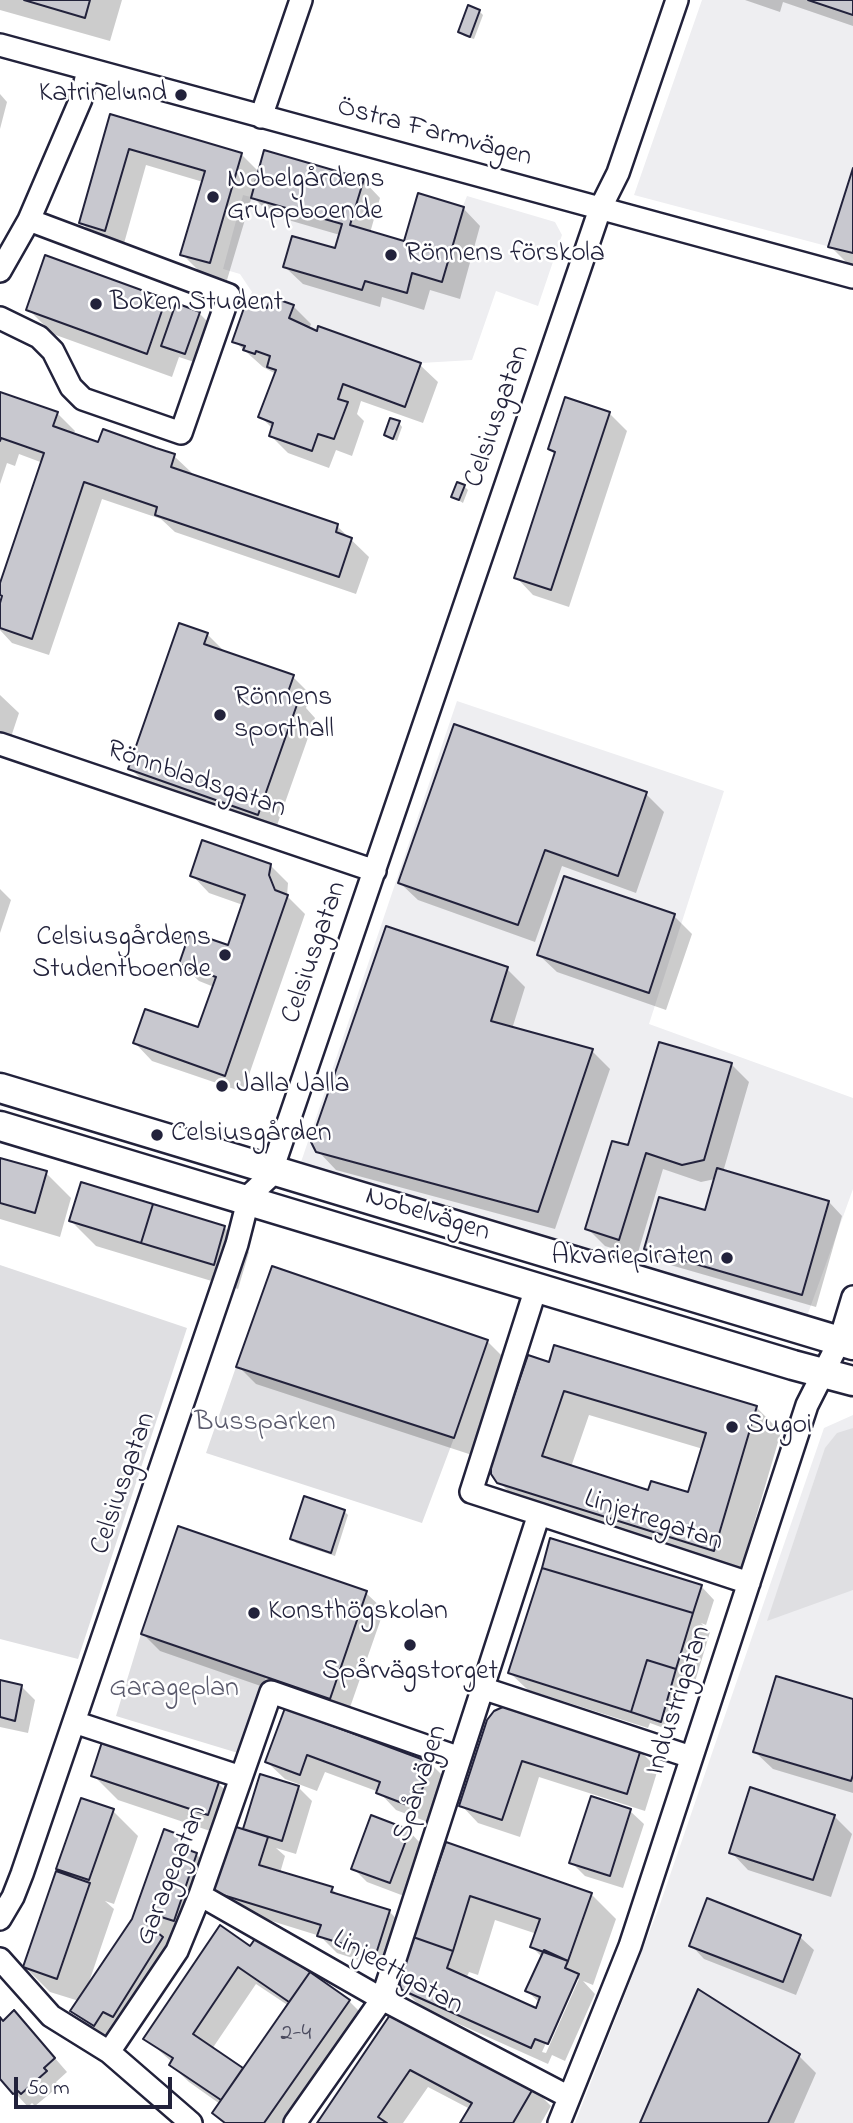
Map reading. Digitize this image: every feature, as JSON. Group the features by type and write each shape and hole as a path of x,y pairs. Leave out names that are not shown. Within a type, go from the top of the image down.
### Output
{"main road":[{"name":"Nobelvägen","path":"0,1088 846,1343"},
{"name":"Nobelvägen","path":"0,1126 853,1381"}],"street":[{"path":"261,117 301,0"},
{"name":"Celsiusgatan","path":"0,1919 22,1874 237,1244 248,1201 272,1170 600,209 618,173 677,0"},
{"name":"Östra Farmvägen","path":"0,45 853,277"},
{"path":"0,271 29,220 81,99 88,70"},
{"path":"0,318 39,337 53,351 71,387 83,399 181,433 229,295 29,220"},
{"name":"Rönnbladsgatan","path":"0,744 374,871"},
{"path":"536,1288 471,1492 539,1514"},
{"name":"Industrigatan","path":"559,2123 630,1946 807,1405 822,1373 846,1343 853,1297"},
{"name":"Linjetregatan","path":"539,1514 749,1584"},
{"name":"Spårvägen","path":"295,2123 382,1999 539,1514"},
{"path":"482,1688 691,1757"},
{"name":"Garagegatan","path":"109,2052 177,1951 200,1895 271,1692 460,1758"},
{"path":"74,1722 241,1777"},
{"name":"Linjeettgatan","path":"200,1895 382,1999 569,2097"},
{"path":"0,1959 51,2016 109,2052 191,2123"}],"shaded area":[{"path":"702,0 853,0 853,253 634,195"},
{"name":"Rönnens förskola","path":"264,150 364,179 350,225 404,241 418,193 463,206 467,196 555,222 562,235 538,306 496,291 472,360 421,363 318,327 317,331 289,318 294,305 271,297 267,308 245,305 252,292 240,274 223,269 243,195 251,197"},
{"path":"457,701 724,791 649,1024 853,1098 853,1189 806,1319 299,1168"},
{"path":"853,1415 853,2123 575,2123 658,1910 824,1428"}],"green space":[{"path":"0,1265 187,1328 78,1659 0,1639"},
{"name":"Bussparken","path":"236,1367 454,1438 422,1523 206,1453"},
{"path":"853,1428 853,1590 767,1621 825,1448 837,1433"},
{"name":"Garageplan","path":"141,1634 266,1677 238,1753 116,1716"}],"building":[{"path":"24,0 90,0 85,18"},
{"path":"808,0 853,0 853,15"},
{"path":"468,5 480,10 470,37 458,32"},
{"name":"Nobelgårdens Gruppboende","path":"110,114 242,153 210,263 180,255 205,171 129,149 105,231 79,223"},
{"path":"264,150 364,179 350,225 404,241 418,193 464,207 442,282 412,273 407,293 365,281 362,290 283,267 292,236 335,248 342,224 251,198"},
{"path":"853,168 853,253 828,247"},
{"name":"Boken Student","path":"45,255 166,299 147,354 26,310"},
{"path":"271,297 294,305 289,318 317,331 318,326 421,363 405,407 343,384 338,399 348,402 334,439 318,434 312,451 269,436 273,423 258,417 276,370 267,367 270,356 243,350 245,346 232,342 245,305 267,308"},
{"path":"176,303 200,312 185,354 161,346"},
{"path":"0,392 58,412 53,426 98,442 103,429 175,454 171,467 338,524 336,532 352,538 339,577 155,515 157,507 84,482 32,639 0,628 0,583 44,453 1,438 0,441"},
{"path":"565,397 610,412 551,590 514,578 555,452 548,449"},
{"path":"390,418 400,421 393,439 384,435"},
{"path":"457,482 465,485 459,500 451,497"},
{"name":"Rönnens sporthall","path":"179,623 208,633 204,644 294,675 287,695 299,699 258,815 128,769"},
{"path":"454,724 647,792 618,876 545,850 518,925 398,883"},
{"name":"Celsiusgårdens Studentboende","path":"202,840 271,864 269,875 275,890 288,895 225,1076 133,1043 145,1009 198,1027 216,977 179,964 190,932 228,945 245,895 190,876"},
{"path":"564,876 675,914 649,993 537,955"},
{"path":"386,926 508,967 491,1021 593,1049 538,1212 316,1152 311,1142"},
{"path":"659,1042 732,1063 704,1160 682,1165 646,1153 619,1240 585,1229 612,1141 628,1145"},
{"path":"0,1158 47,1171 35,1213 0,1203"},
{"path":"717,1168 829,1201 802,1295 644,1249 659,1197 705,1210"},
{"path":"81,1182 153,1204 141,1243 69,1221"},
{"path":"153,1204 225,1226 214,1265 141,1243"},
{"path":"272,1266 488,1340 454,1438 236,1367"},
{"path":"554,1345 757,1406 714,1551 497,1483 491,1474 491,1462 528,1355 549,1362","holes":["564,1391 706,1433 688,1492 651,1481 648,1490 542,1456"]},
{"path":"304,1496 345,1510 331,1553 290,1539"},
{"name":"Konsthögskolan","path":"178,1526 367,1591 330,1699 141,1634"},
{"path":"550,1538 702,1585 693,1613 542,1568"},
{"path":"542,1568 693,1613 676,1669 647,1660 631,1712 508,1673"},
{"path":"647,1660 676,1669 661,1722 631,1712"},
{"path":"776,1676 853,1699 851,1781 753,1752"},
{"path":"0,1680 22,1685 15,1721 0,1717"},
{"path":"505,1706 641,1749 627,1794 522,1761 502,1820 459,1806 487,1720 494,1711"},
{"path":"285,1708 432,1763 415,1808 376,1793 380,1782 307,1755 300,1775 265,1762"},
{"path":"102,1742 219,1782 208,1815 91,1776"},
{"path":"260,1774 299,1786 282,1841 243,1829"},
{"path":"750,1787 835,1815 813,1880 729,1853"},
{"path":"591,1796 631,1809 610,1876 569,1863"},
{"path":"81,1798 114,1809 89,1880 56,1869"},
{"path":"371,1815 410,1830 390,1883 351,1869"},
{"path":"233,1826 268,1837 259,1865 333,1887 331,1892 390,1910 376,1954 317,1936 321,1925 213,1892"},
{"path":"164,1829 183,1836 180,1847 197,1853 174,1921 158,1916 153,1929 163,1937 113,2017 103,2012 94,2026 70,2011 132,1919"},
{"path":"446,1842 592,1893 568,1961 530,1947 540,1919 470,1896 453,1951 413,1937"},
{"path":"56,1871 90,1883 57,1979 23,1967"},
{"path":"707,1898 801,1935 783,1982 689,1946"},
{"path":"220,1925 250,1946 257,1936 310,1972 289,2002 238,1967 193,2034 243,2068 221,2100 169,2065 173,2058 143,2039"},
{"path":"413,1937 453,1951 447,1968 536,2008 540,1997 525,1991 544,1950 568,1961 565,1968 579,1974 548,2044 535,2039 531,2048 402,1990 398,1980"},
{"path":"310,1972 350,2000 264,2123 225,2123 212,2113"},
{"path":"698,1989 800,2054 768,2123 640,2123"},
{"path":"14,2010 55,2058 44,2068 47,2071 21,2094 18,2091 13,2094 0,2079 0,2017 3,2021"},
{"path":"392,2012 534,2087 513,2123 460,2123 472,2103 410,2070 378,2117 387,2123 317,2123"}],"place":[{"name":"Katrinelund","path":"181,95"},
{"name":"Nobelgårdens Gruppboende","path":"213,197"},
{"name":"Rönnens förskola","path":"391,255"},
{"name":"Boken Student","path":"96,304"},
{"name":"Rönnens sporthall","path":"220,715"},
{"name":"Celsiusgårdens Studentboende","path":"225,955"},
{"name":"Jalla Jalla","path":"222,1086"},
{"name":"Celsiusgården","path":"157,1135"},
{"name":"Akvariepiraten","path":"727,1258"},
{"name":"Sugoi","path":"732,1427"},
{"name":"Konsthögskolan","path":"254,1613"},
{"name":"Spårvägstorget","path":"410,1645"}]}
